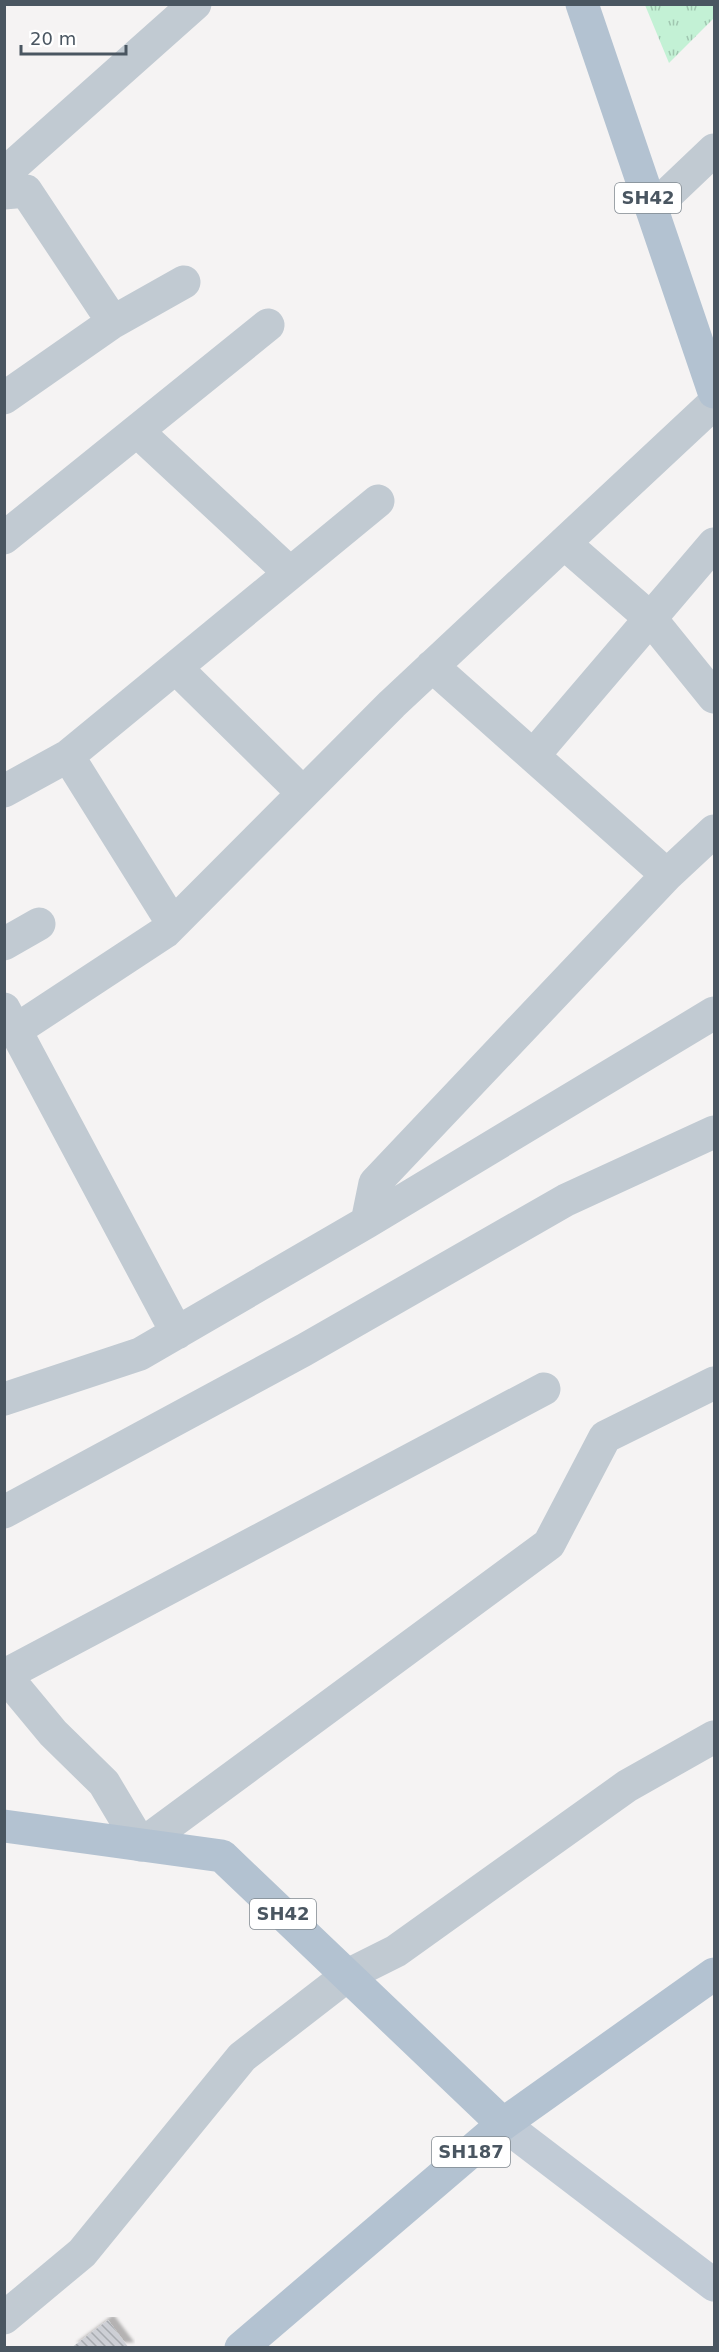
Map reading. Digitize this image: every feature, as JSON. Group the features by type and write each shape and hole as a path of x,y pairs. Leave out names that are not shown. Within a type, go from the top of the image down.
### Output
{"main road":[{"name":"SH42","path":"582,4 714,392"},
{"name":"SH42","path":"4,1826 222,1856 503,2124"},
{"name":"SH187","path":"241,2348 503,2124 714,1974"}],"street":[{"path":"4,174 195,4"},
{"path":"652,209 714,150"},
{"path":"4,193 26,191 113,322"},
{"path":"4,398 113,322 184,282"},
{"path":"4,538 268,325"},
{"path":"177,1333 10,1019 165,932 432,666 714,403"},
{"path":"137,431 290,573"},
{"path":"4,790 68,756 378,501"},
{"path":"564,543 650,618 714,696"},
{"path":"533,756 714,544"},
{"path":"432,666 667,875"},
{"path":"176,668 303,793"},
{"path":"68,756 173,924"},
{"path":"367,1222 375,1183 667,875 714,831"},
{"path":"4,944 39,924"},
{"path":"4,1399 140,1354 367,1222 714,1013"},
{"path":"4,1512 304,1350 566,1200 714,1132"},
{"path":"544,1389 5,1674 53,1733 104,1783 141,1845 549,1544 605,1437 714,1383"},
{"path":"4,2318 82,2253 242,2057 348,1975 396,1951 627,1786 714,1737"},
{"path":"503,2124 714,2285"}],"green space":[{"path":"645,5 714,5 714,18 669,63"}],"building":[{"path":"108,2320 129,2348 71,2348"}]}
